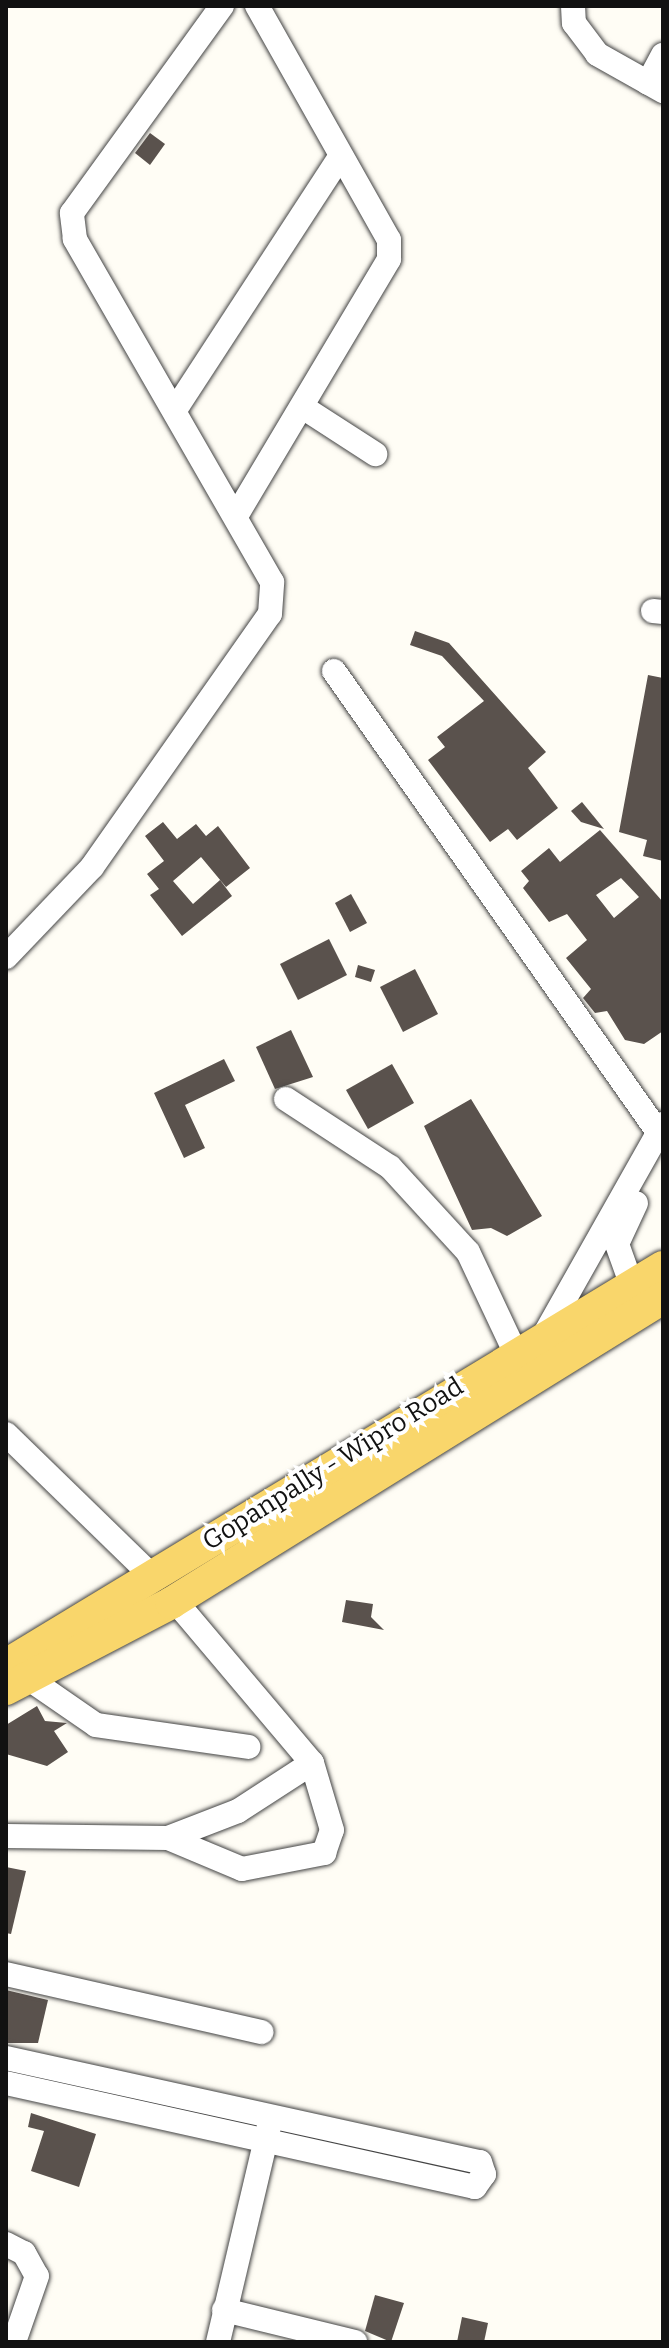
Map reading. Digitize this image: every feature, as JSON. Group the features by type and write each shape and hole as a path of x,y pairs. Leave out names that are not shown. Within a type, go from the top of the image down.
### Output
{"main road":[{"name":"Gopanpally - Wipro Road","path":"12,1677 152,1576 546,1332 663,1267"},
{"name":"Gopanpally - Wipro Road","path":"12,1677 175,1601 663,1298"}],"street":[{"path":"6,957 92,867 270,614 272,582 177,407 75,239 72,213 222,6"},
{"path":"236,516 304,408 389,259 389,240 257,6"},
{"path":"573,6 574,23 597,54 655,87 663,55"},
{"path":"177,407 340,157"},
{"path":"304,408 375,454"},
{"path":"334,671 661,1128 546,1332"},
{"path":"286,1099 390,1167 468,1252 515,1352"},
{"path":"632,1286 617,1244 663,1156"},
{"path":"6,1434 152,1576"},
{"path":"168,1838 242,1869 324,1853 332,1830 312,1763 175,1601"},
{"path":"12,1677 96,1725 248,1747"},
{"path":"6,1836 168,1838 238,1811 312,1763"},
{"path":"6,1974 262,2032"},
{"path":"6,2058 480,2162 484,2174 475,2187 6,2083"},
{"path":"218,2342 271,2117"},
{"path":"6,2244 24,2253 37,2276 14,2342"},
{"path":"224,2310 355,2342"}],"building":[{"path":"150,133 165,144 150,165 135,153"},
{"path":"415,631 449,643 546,752 528,768 558,808 517,840 508,829 490,842 428,760 445,747 437,737 484,701 442,656 410,645"},
{"path":"648,675 663,678 663,861 643,856 647,840 619,832"},
{"path":"582,802 604,829 581,822 571,811"},
{"path":"163,822 177,839 196,824 206,836 218,826 250,868 226,887 201,857 173,881 193,904 220,880 232,896 182,936 150,895 159,889 147,874 164,861 145,836"},
{"path":"600,830 663,902 663,1031 644,1044 625,1040 607,1011 595,1013 583,998 591,989 566,958 587,940 567,914 549,922 523,888 529,881 521,871 549,848 560,862","holes":["621,878 639,897 614,918 596,895"]},
{"path":"351,894 367,923 350,932 335,903"},
{"path":"329,939 347,975 298,1000 280,964"},
{"path":"358,965 375,970 371,982 355,977"},
{"path":"415,969 438,1014 403,1032 380,987"},
{"path":"291,1030 313,1077 275,1089 256,1047"},
{"path":"224,1059 235,1081 185,1105 205,1148 184,1158 154,1093"},
{"path":"392,1064 414,1103 368,1129 346,1090"},
{"path":"471,1099 542,1216 507,1236 491,1228 472,1230 424,1126"},
{"path":"346,1600 373,1604 371,1617 384,1630 342,1622"},
{"path":"37,1706 45,1721 67,1723 54,1731 68,1752 47,1766 6,1754 6,1725"},
{"path":"6,1867 26,1871 11,1934 6,1933"},
{"path":"6,1990 48,2000 38,2043 6,2043"},
{"path":"31,2113 96,2134 79,2187 31,2171 44,2131 28,2127"},
{"path":"375,2295 404,2303 391,2342 365,2331"},
{"path":"462,2317 488,2323 484,2342 457,2342"}]}
